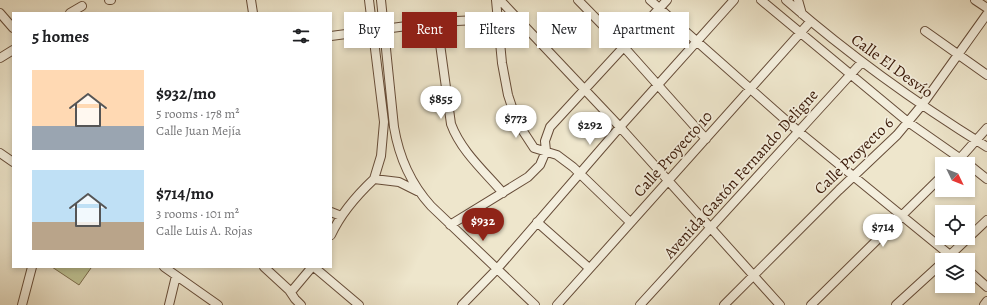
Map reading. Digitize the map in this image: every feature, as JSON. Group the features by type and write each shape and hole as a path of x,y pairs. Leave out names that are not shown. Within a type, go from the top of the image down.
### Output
{"street":[{"path":"252,0 253,12"},
{"path":"369,0 370,12"},
{"path":"381,0 382,12"},
{"path":"496,0 497,12"},
{"path":"500,0 620,127 780,305"},
{"path":"578,0 599,21"},
{"path":"650,0 798,131 902,216 944,253"},
{"path":"656,12 667,0"},
{"path":"462,305 497,269 620,127 734,0"},
{"path":"761,0 851,73 908,122 953,157"},
{"name":"Calle El Desvío","path":"786,0 810,22 862,62 922,105 987,147"},
{"path":"798,0 803,14"},
{"path":"975,0 987,8"},
{"path":"72,12 82,6"},
{"path":"0,13 12,27"},
{"name":"Calle Proyecto 6","path":"724,305 897,135 922,105 987,14"},
{"name":"Calle Proyecto 10","path":"557,305 667,181 752,89 799,32 810,22"},
{"path":"925,31 987,75"},
{"path":"332,36 344,34"},
{"path":"332,234 341,216 349,205 374,179 382,150 384,122 374,48"},
{"path":"386,48 396,140 406,169 418,191 450,225 535,305"},
{"path":"441,48 452,124 456,137 464,149 503,193"},
{"path":"500,48 508,95 517,122 534,148 557,155 580,173 630,222"},
{"path":"450,225 528,177 540,165 546,151 545,140 550,127 622,48"},
{"path":"626,48 706,139"},
{"path":"0,58 12,51"},
{"name":"Avenida Gastón Fernando Deligne","path":"640,305 862,62"},
{"path":"962,157 987,128"},
{"path":"0,153 12,161"},
{"path":"975,170 987,179"},
{"path":"374,179 399,182 418,191"},
{"path":"811,305 935,183"},
{"path":"332,212 341,216"},
{"path":"955,253 987,220"},
{"path":"537,222 589,268"},
{"path":"22,305 32,268"},
{"path":"165,268 218,305"},
{"path":"265,268 291,292 301,305"},
{"path":"291,292 312,268"},
{"path":"314,268 359,305"},
{"path":"896,305 935,269"},
{"path":"169,305 176,276"},
{"path":"975,276 987,287"},
{"path":"984,305 987,302"}],"green space":[{"path":"54,268 91,268 79,285"}]}
